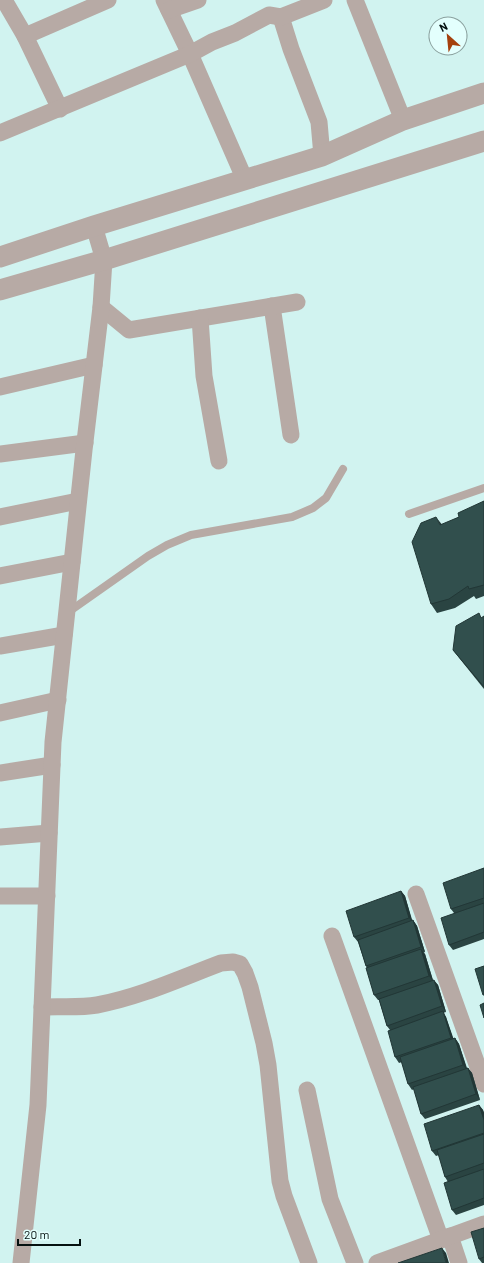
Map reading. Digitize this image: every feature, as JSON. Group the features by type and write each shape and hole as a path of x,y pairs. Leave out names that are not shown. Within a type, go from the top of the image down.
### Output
{"street":[{"path":"4,0 25,36 60,109"},
{"path":"25,36 108,0"},
{"path":"198,0 166,5 190,54 245,180"},
{"path":"0,133 190,54 269,14 281,17 324,0"},
{"path":"355,0 402,120"},
{"path":"281,17 291,49 319,122 322,156"},
{"path":"0,257 94,226 322,156 402,120 484,94"},
{"path":"0,290 104,260 484,141"},
{"path":"22,1263 38,1105 52,765 78,501 101,307 104,260 94,226"},
{"path":"101,307 129,330 297,302"},
{"path":"272,306 291,434"},
{"path":"200,318 204,376 220,461"},
{"path":"0,387 94,365"},
{"path":"0,454 85,443"},
{"path":"0,516 78,501"},
{"path":"0,576 72,562"},
{"path":"0,646 64,634"},
{"path":"0,713 58,700"},
{"path":"0,773 52,765"},
{"path":"0,837 49,833"},
{"path":"416,894 484,1084"},
{"path":"0,896 47,896"},
{"path":"332,936 446,1238 459,1263"},
{"path":"42,1007 94,1005 110,1002 134,995 221,963 233,962 240,964 250,987 264,1042 268,1065 280,1181 284,1196 309,1263"},
{"path":"307,1090 330,1199 355,1263"},
{"path":"377,1263 484,1224"}],"lane":[{"path":"67,614 148,556 191,535 292,517 313,508 326,498 343,469"},
{"path":"409,514 484,488"}],"building":[{"path":"484,501 484,585 469,589 468,586 449,599 431,604 412,542 421,523 436,517 440,525 459,517 458,513"},
{"path":"479,613 481,618 484,616 484,687 453,650 456,626"},
{"path":"484,868 484,898 451,909 443,883"},
{"path":"401,891 409,918 354,937 346,911"},
{"path":"484,903 484,932 449,945 441,918"},
{"path":"413,920 421,947 366,966 358,940"},
{"path":"421,949 429,976 374,995 366,968"},
{"path":"484,966 484,995 483,995 475,969"},
{"path":"434,980 442,1006 387,1026 379,999"},
{"path":"484,1003 484,1018 480,1005"},
{"path":"443,1011 451,1038 395,1057 388,1031"},
{"path":"455,1038 463,1065 408,1084 400,1057"},
{"path":"468,1068 476,1094 421,1114 413,1087"},
{"path":"479,1105 484,1120 484,1133 432,1151 424,1124"},
{"path":"484,1134 484,1163 445,1177 437,1150"},
{"path":"484,1169 484,1198 452,1210 444,1183"},
{"path":"484,1228 484,1257 479,1259 471,1232"},
{"path":"442,1248 446,1263 398,1263"}]}
